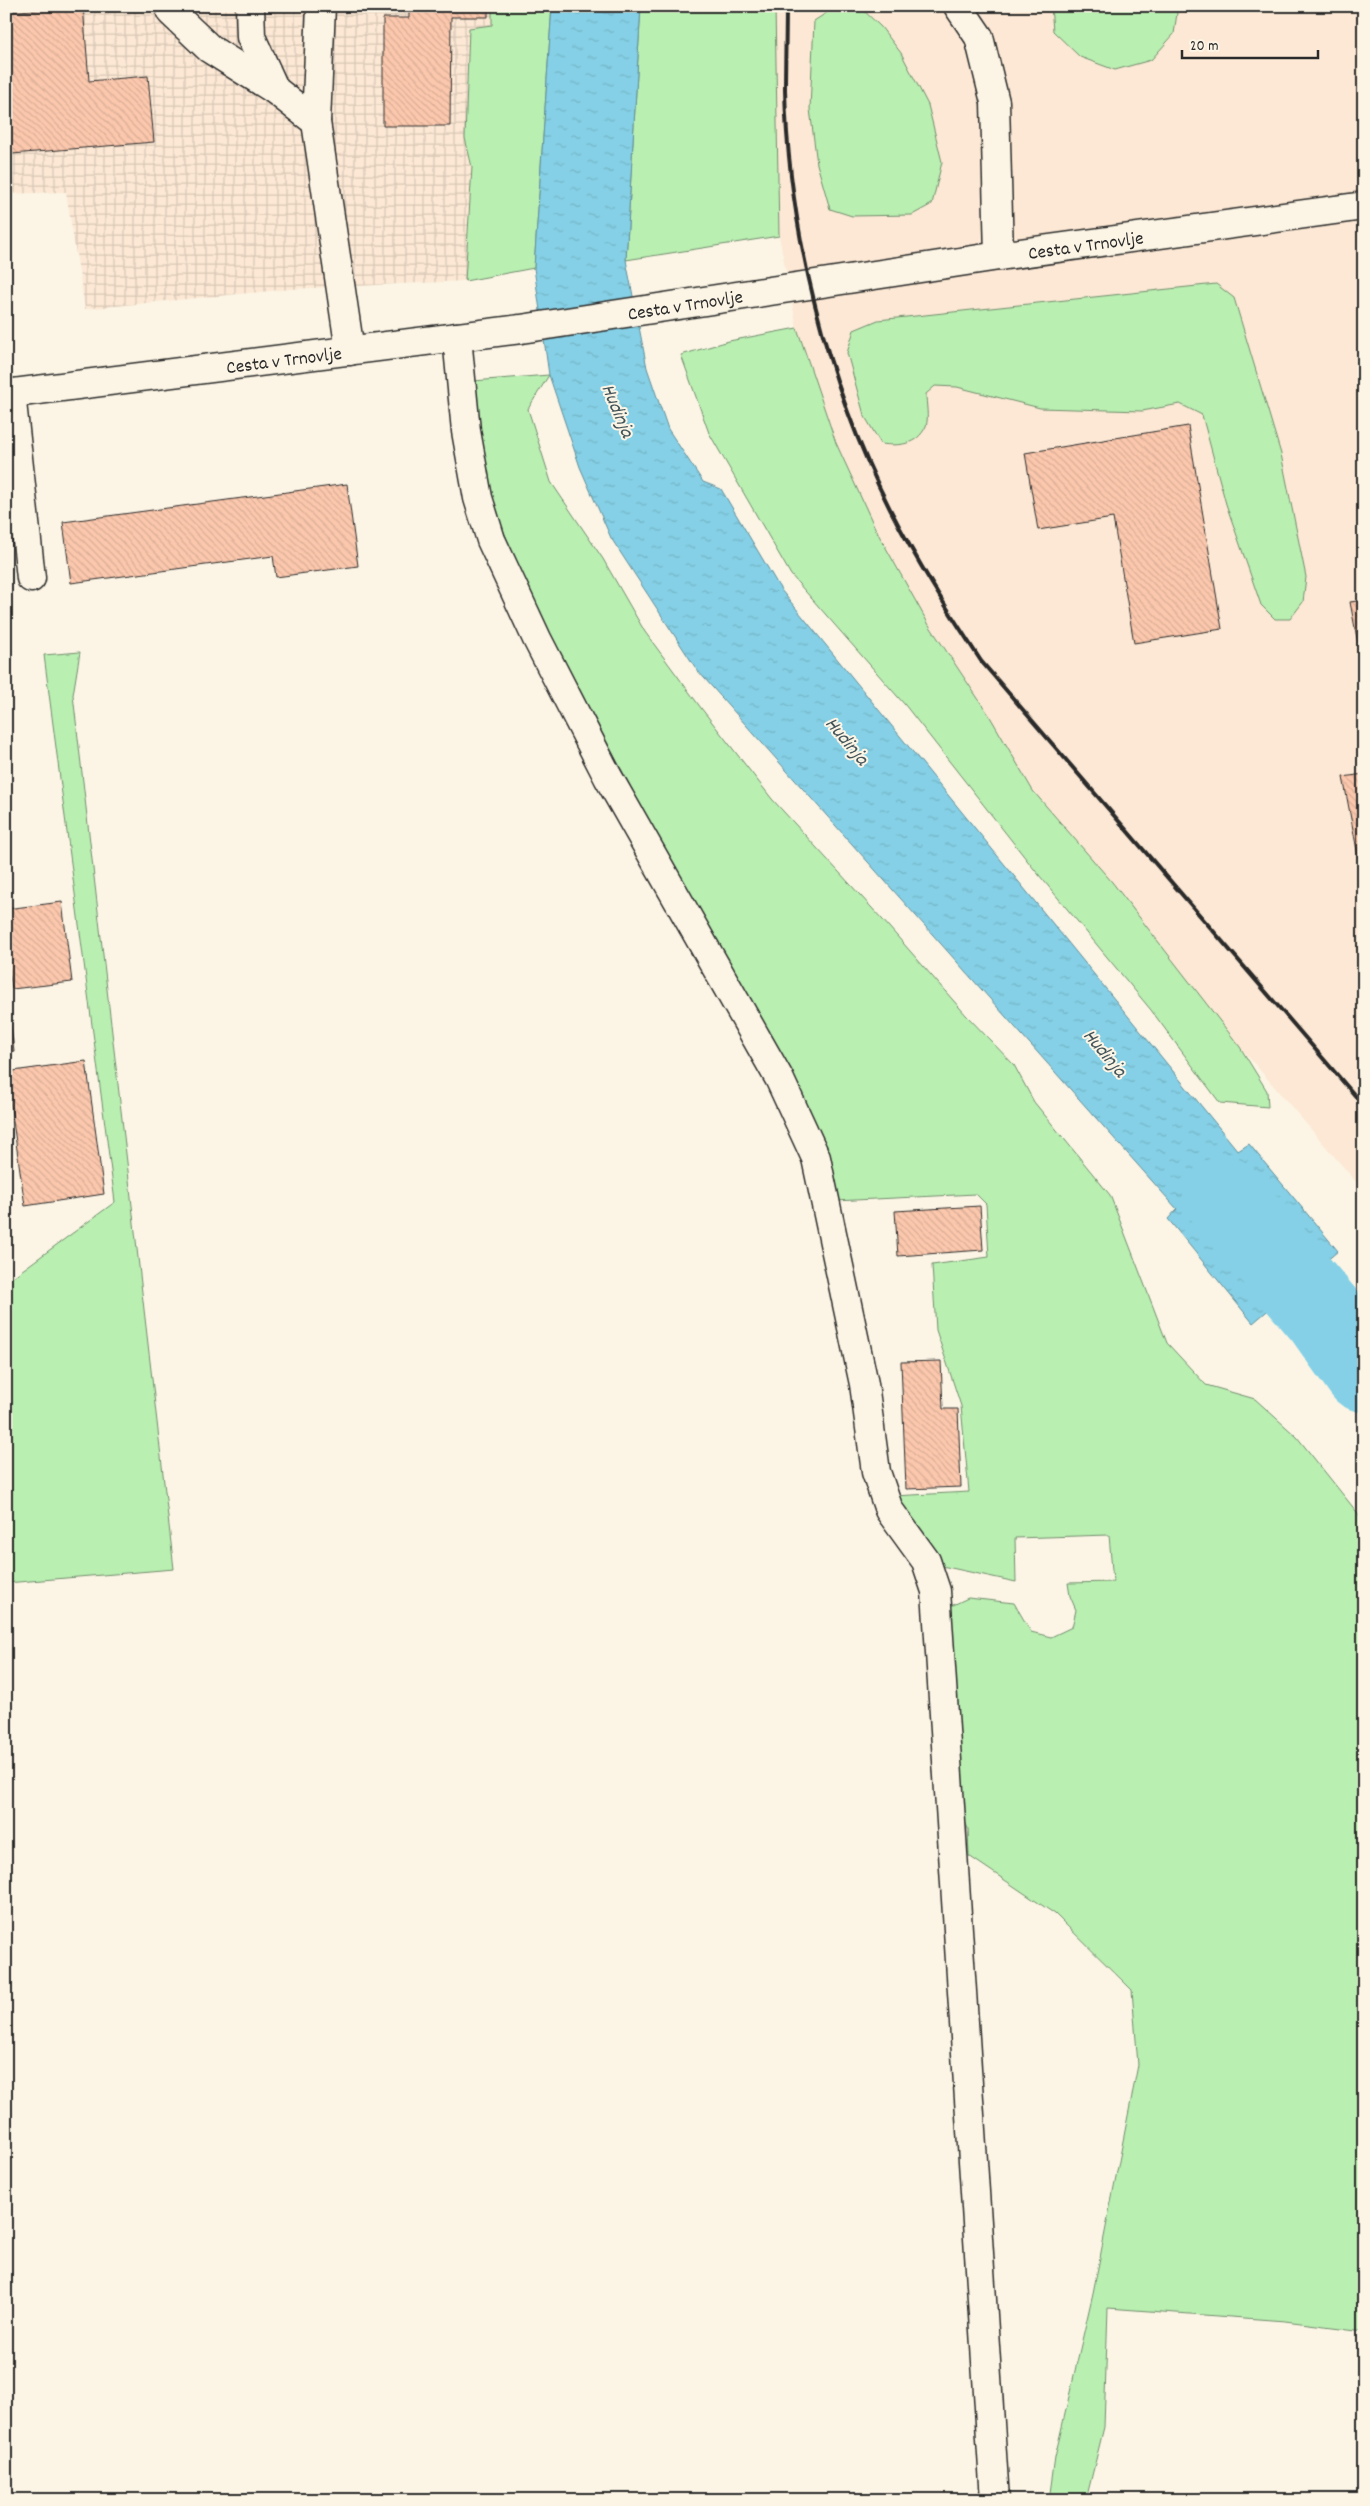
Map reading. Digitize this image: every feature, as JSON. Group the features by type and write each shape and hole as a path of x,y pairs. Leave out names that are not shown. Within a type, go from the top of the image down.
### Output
{"street":[{"path":"169,6 171,12 210,49 275,90 316,122"},
{"path":"250,6 251,36 275,90"},
{"path":"321,6 316,122 350,351"},
{"path":"958,6 979,36 995,102 999,256"},
{"name":"Cesta v Trnovlje","path":"8,394 521,329 999,256 1364,206"},
{"path":"456,337 466,430 478,498 491,540 537,639 608,777 779,1078 816,1158 864,1384 876,1472 889,1510 926,1561 936,1591 995,2500"},
{"path":"8,394 31,578"}],"shaded area":[{"path":"6,6 492,6 492,25 469,28 465,138 472,167 465,281 291,289 85,309 66,192 6,194"},
{"path":"775,6 1364,6 1364,1191 1240,1047 1112,882 1033,791 989,715 929,625 876,530 836,443 797,328 779,236"}],"green space":[{"path":"492,6 552,6 534,268 465,281 472,167 465,138 469,28 492,25"},
{"path":"641,6 775,6 779,236 626,260"},
{"path":"837,6 860,7 881,27 901,53 928,105 942,162 932,204 912,215 852,216 830,209 817,164 810,109 814,21"},
{"path":"1051,6 1178,6 1174,34 1151,60 1115,70 1080,57 1053,31"},
{"path":"1216,284 1234,298 1281,454 1306,577 1303,602 1290,619 1275,619 1261,605 1226,504 1202,415 1180,404 1142,411 1040,408 957,387 935,386 926,394 927,419 922,433 912,441 894,445 881,444 864,415 847,353 854,330 878,320"},
{"path":"797,328 836,443 876,530 929,625 989,715 1033,791 1112,882 1240,1047 1267,1091 1268,1107 1220,1103 1151,1010 1034,869 905,705 791,575 709,433 681,355 729,341"},
{"path":"549,375 528,409 551,482 603,559 645,632 772,799 882,919 966,1015 1014,1065 1034,1102 1110,1195 1167,1343 1206,1385 1255,1399 1297,1437 1364,1521 1364,2331 1285,2321 1108,2308 1104,2427 1086,2500 1049,2500 1055,2457 1093,2293 1138,2065 1132,1990 1055,1914 969,1856 968,1829 961,1811 949,1607 968,1598 1014,1603 1031,1632 1051,1637 1072,1627 1076,1610 1070,1596 1068,1583 1113,1582 1109,1535 1015,1538 1016,1582 942,1566 893,1496 969,1492 961,1406 936,1330 932,1265 989,1257 986,1204 976,1194 835,1201 673,868 526,587 490,497 476,429 473,381"},
{"path":"80,652 73,695 174,1569 6,1583 6,1282 115,1202 44,655"}],"water":[{"path":"552,6 641,6 626,260 647,368 668,429 703,482 721,489 781,590 1238,1151 1249,1144 1338,1251 1253,1323 1168,1219 1177,1209 697,670 611,538 580,467 549,375 534,268"}],"building":[{"path":"83,6 89,81 148,76 154,142 12,154 6,86 6,12"},
{"path":"409,6 488,6 488,17 451,17 450,126 383,126 383,18 409,18"},
{"path":"1188,426 1222,629 1134,643 1113,518 1038,530 1025,453"},
{"path":"347,484 358,566 276,577 273,556 71,583 63,522"},
{"path":"1364,600 1364,675 1350,602"},
{"path":"1364,774 1364,865 1360,866 1343,777"},
{"path":"62,902 72,982 12,989 6,950 6,909"},
{"path":"6,984 14,1051 6,1051"},
{"path":"86,1061 104,1194 25,1206 6,1072"},
{"path":"980,1206 983,1250 898,1256 895,1211"},
{"path":"941,1361 943,1409 958,1409 961,1487 906,1489 901,1362"}],"waterway":[{"name":"Hudinja","path":"1224,1197 1325,1316 1364,1371"},
{"path":"1325,1316 1364,1321"}],"railway":[{"path":"786,6 785,90 788,143 803,251 815,305 847,411 900,529 981,661 1364,1106"}]}
